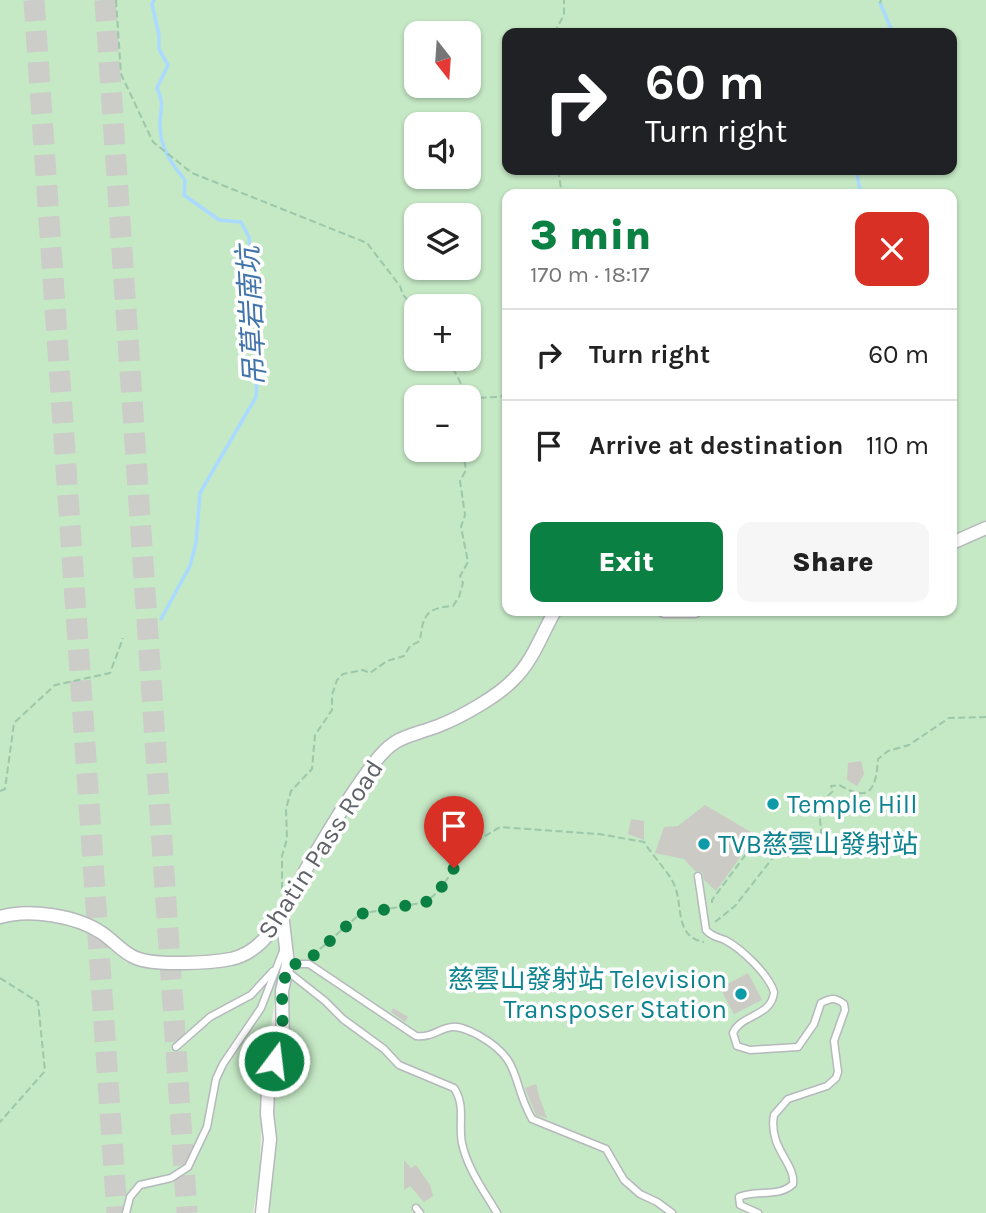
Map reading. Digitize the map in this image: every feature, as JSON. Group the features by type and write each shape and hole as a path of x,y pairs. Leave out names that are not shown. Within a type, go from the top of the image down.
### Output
{"street":[{"path":"957,541 986,528"},
{"name":"Shatin Pass Road","path":"0,917 29,913 53,915 84,924 103,934 134,958 157,963 229,960 244,955 267,935 282,914 358,785 385,750 404,736 453,719 509,684 524,667 552,616"},
{"path":"262,1213 270,1139 268,1089 271,1068 283,1045 285,945 282,914"}],"lane":[{"path":"698,876 704,925 710,935 725,940 751,961 769,981 774,992 769,1007 734,1030 737,1046 750,1050 798,1047 814,1024 821,1003 838,999 845,1004 834,1041 838,1072 836,1078 827,1086 788,1099 774,1115 774,1138 793,1175 793,1184 780,1192 754,1192 739,1197 740,1205 758,1213"},
{"path":"176,1047 210,1017 251,995 284,966 304,964 315,968 413,1035 431,1036 446,1028 456,1027 470,1031 498,1047 510,1062 532,1119 606,1149 624,1180 640,1194 672,1213"},
{"path":"127,1213 130,1197 140,1185 172,1178 188,1167 207,1127 215,1079 261,1008 284,966"},
{"path":"284,966 343,1019 384,1049 399,1065 454,1088 461,1103 462,1142 466,1155 496,1213"}],"path":[{"path":"116,0 121,74 153,142 192,173 367,243 400,286 404,296"},
{"path":"557,28 564,15 564,0"},
{"path":"481,398 502,396"},
{"path":"282,891 282,856 287,839 286,810 291,791 312,769 314,735 331,710 337,680 343,674 363,670 370,673 387,661 404,656 410,646 420,641 421,626 428,612 436,607 453,606 459,597 463,583 460,576 468,562 461,527 465,514 460,481 466,470 465,462"},
{"path":"0,791 5,789 14,723 55,685 110,673 122,638"},
{"path":"715,922 735,906 778,851 789,846 803,851 819,842 821,806 833,790 831,786 839,785 855,793 865,793 876,782 878,759 888,751 909,745 949,718 986,717"},
{"path":"304,964 360,914 426,902 439,891 470,845 500,827 599,834 644,842 673,882 685,930 696,940 703,942 717,938 713,917"},
{"path":"712,906 712,900 752,846"},
{"path":"0,978 38,1002 45,1071 0,1122"}],"green space":[{"path":"0,0 986,0 986,1213 265,1213 274,1091 295,956 290,931 277,985 262,1090 260,1173 253,1213 0,1213"}],"building":[{"path":"861,761 864,774 857,786 847,780 848,763"},
{"name":"TVB慈雲山發射站","path":"705,805 756,835 716,891 704,880 702,872 695,871 684,859 655,853 664,827 678,826"},
{"path":"631,819 644,821 644,840 628,834"},
{"name":"慈雲山發射站 Television Transposer Station","path":"748,973 762,1000 734,1014 720,988"},
{"path":"393,1008 408,1017 405,1022 391,1012"},
{"path":"536,1084 547,1118 536,1115 525,1088"},
{"path":"404,1160 411,1168 416,1165 430,1185 433,1196 424,1202 410,1186 404,1190"}],"waterway":[{"name":"吊草岩南坑","path":"154,0 152,4 159,35 159,49 168,65 157,88 161,103 160,125 164,148 185,180 184,195 219,220 241,222 249,237 258,359 256,397 200,493 196,543 190,566 161,619"},
{"path":"880,3 891,28"},
{"path":"857,175 860,189"}],"tunnel":[{"path":"34,0 117,1213"},
{"path":"105,0 187,1213"}],"place":[{"name":"Temple Hill","path":"773,804"},
{"name":"TVB慈雲山發射站","path":"704,844"},
{"name":"慈雲山發射站 Television Transposer Station","path":"741,994"}],"route":[{"path":"274,1061 281,1053 283,1045 282,991 288,964 304,964 360,914 426,902 439,891 454,868"}]}
